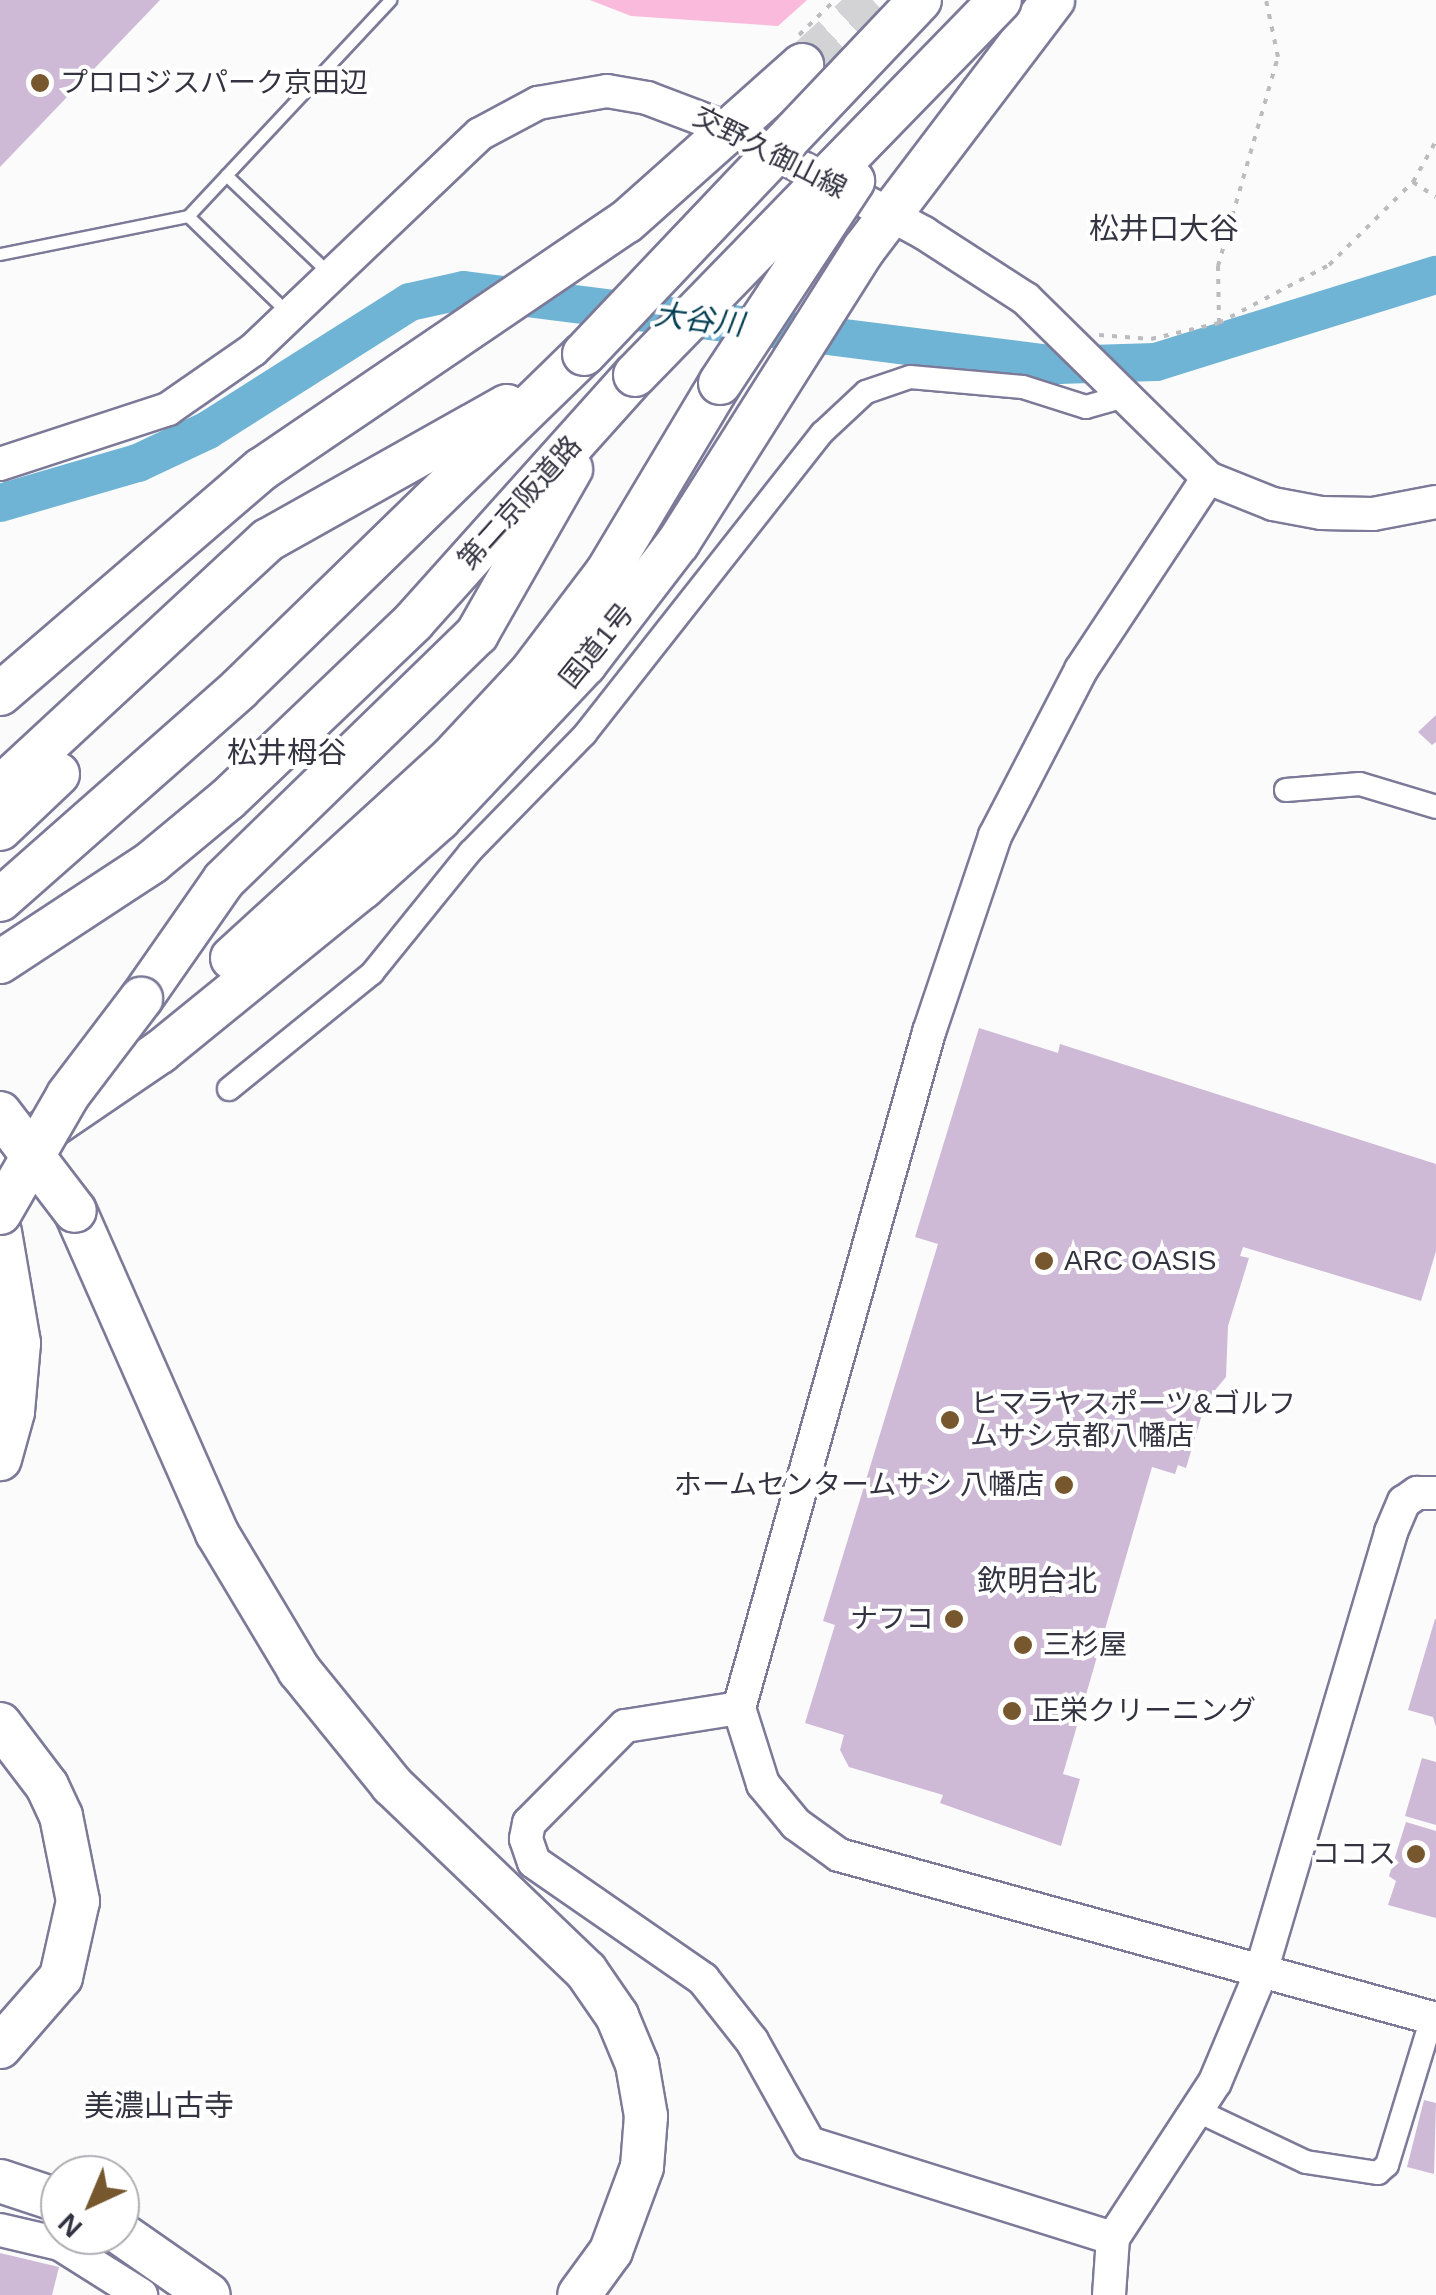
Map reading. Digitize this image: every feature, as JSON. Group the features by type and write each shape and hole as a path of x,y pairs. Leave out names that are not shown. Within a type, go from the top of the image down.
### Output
{"highway":[{"path":"703,227 885,0"},
{"name":"第二京阪道路","path":"0,900 226,701 584,354 920,0"},
{"name":"第二京阪道路","path":"0,962 152,862 228,799 414,622 623,387 1000,0"},
{"path":"0,1129 132,1043 452,758 532,671 607,572 720,384 862,169 1010,0"},
{"name":"国道1号","path":"0,1162 160,1052 439,819 584,664 678,543 889,215 1053,0"},
{"path":"0,694 262,469 458,341 582,253 734,131 802,65"},
{"path":"0,1214 68,1096 224,880 477,634 623,387"},
{"path":"0,788 268,540 518,400 546,390"},
{"path":"0,829 287,562 476,439 512,423"},
{"path":"0,1112 75,1212 216,1533 298,1670 392,1785 586,1971 617,2016 637,2064 646,2116 630,2211 580,2295"},
{"path":"0,1232 19,1343 14,1412 0,1459"},
{"path":"0,1724 61,1816 78,1900 60,1977 0,2046"},
{"path":"0,2180 40,2194"},
{"path":"140,2247 210,2295"}],"street":[{"name":"交野久御山線","path":"0,464 168,409 291,316 480,134 538,103 607,91 647,98 734,131 889,215 1026,299 1074,342 1115,390 1208,478 1273,504 1321,513 1373,514 1436,502"},
{"path":"229,1090 372,973 470,852 585,734 822,433 866,392 910,377 1023,387 1086,407 1115,390"},
{"path":"1198,2112 1306,2162 1378,2173 1387,2165 1435,2014 1260,1975 1073,1916 839,1855 796,1824 770,1794 749,1752 739,1708 929,1032 995,836 1081,670 1208,478"},
{"path":"1286,790 1360,784 1436,807"},
{"path":"1109,2295 1114,2238 1198,2112 1260,1975 1391,1532 1404,1502 1418,1493 1436,1493"},
{"path":"739,1708 625,1726 529,1823 534,1862 581,1900 661,1946 716,1993 752,2040 809,2143 1114,2238"},
{"path":"0,2230 60,2244 141,2295"}],"lane":[{"path":"0,254 188,216 390,0"},
{"path":"226,175 332,276"},
{"path":"188,216 291,316"}],"path":[{"path":"1218,324 1218,266 1278,56 1266,0"},
{"path":"1074,342 1151,339 1218,324 1329,265 1413,182 1436,141"},
{"path":"1413,182 1436,198"}],"shaded area":[{"path":"590,0 807,0 778,26 631,16"}],"building":[{"name":"プロロジスパーク京田辺","path":"0,0 160,0 0,167"},
{"path":"1436,715 1436,742 1432,745 1418,732"},
{"path":"979,1028 1058,1053 1060,1044 1436,1164 1436,1251 1421,1301 1243,1247 1240,1256 1249,1258 1228,1326 1226,1377 1206,1401 1186,1468 1178,1465 1175,1474 1152,1467 1063,1774 1080,1779 1061,1846 940,1803 943,1795 849,1767 840,1750 844,1735 805,1723 835,1625 823,1621 938,1244 915,1237"},
{"path":"1435,1619 1436,1727 1433,1717 1408,1710"},
{"path":"1422,1758 1436,1762 1436,1825 1405,1816"},
{"name":"ココス","path":"1406,1822 1436,1831 1436,1918 1388,1905 1396,1881 1389,1876"},
{"path":"1424,2100 1436,2103 1434,2174 1407,2167"},
{"path":"0,2253 59,2267 52,2295 0,2295"}],"waterway":[{"name":"大谷川","path":"0,503 138,463 208,430 410,302 464,290 1058,365 1156,362 1436,275"}],"tunnel":[{"path":"802,65 873,0"}],"place":[{"name":"プロロジスパーク京田辺","path":"40,83"},
{"name":"ARC OASIS","path":"1044,1261"},
{"name":"ヒマラヤスポーツ&ゴルフ ムサシ京都八幡店","path":"950,1420"},
{"name":"ホームセンタームサシ 八幡店","path":"1064,1485"},
{"name":"ナフコ","path":"954,1619"},
{"name":"三杉屋","path":"1023,1645"},
{"name":"正栄クリーニング","path":"1012,1711"},
{"name":"ココス","path":"1416,1854"}],"district":[{"name":"松井口大谷","path":"1164,229"},
{"name":"松井栂谷","path":"287,753"},
{"name":"欽明台北","path":"1037,1581"},
{"name":"美濃山古寺","path":"159,2106"}]}
